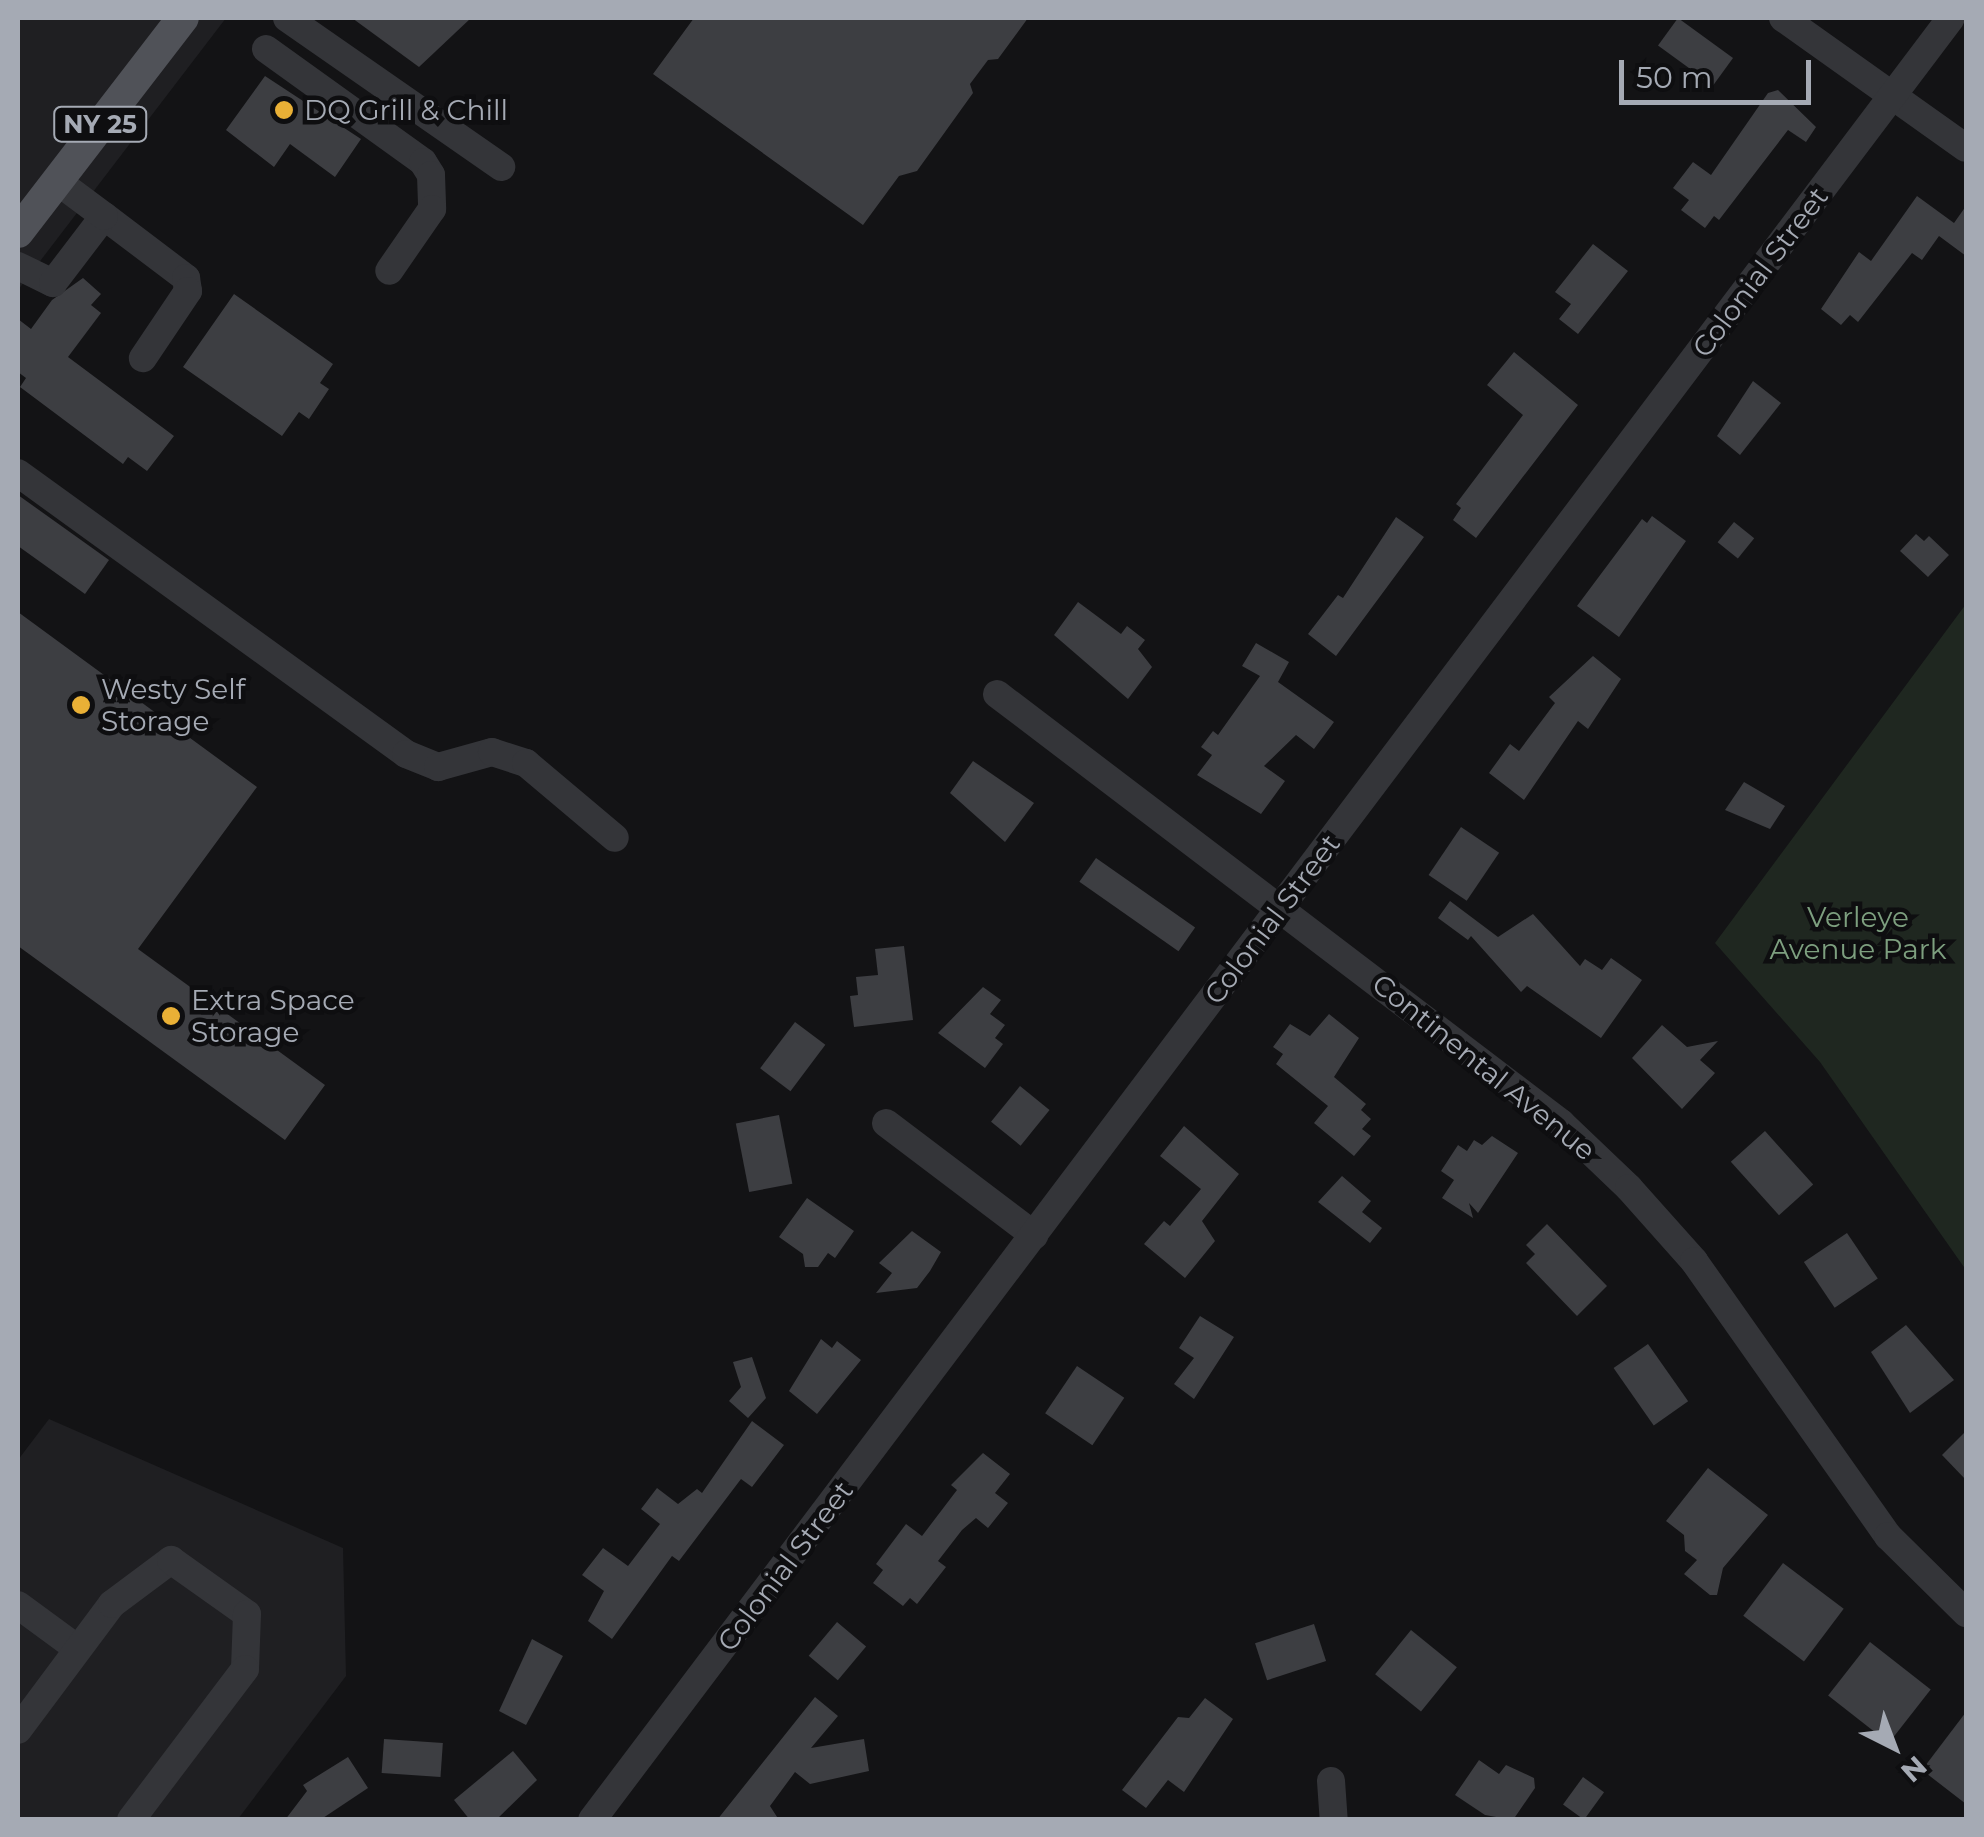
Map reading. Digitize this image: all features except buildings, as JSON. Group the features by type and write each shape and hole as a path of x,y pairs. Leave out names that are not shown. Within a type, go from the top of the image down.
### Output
{"main road":[{"name":"NY 25","path":"18,232 182,18"}],"street":[{"path":"288,18 501,167"},
{"path":"1783,18 1966,148"},
{"name":"Colonial Street","path":"592,1820 1951,18"},
{"path":"266,49 424,162 432,176 432,209 389,271"},
{"path":"57,181 186,278 188,292 143,358"},
{"path":"18,266 53,283 104,216"},
{"path":"18,473 406,754 438,767 492,752 526,763 615,838"},
{"name":"Continental Avenue","path":"997,694 1561,1123 1629,1188 1694,1261 1888,1536 1966,1613"},
{"path":"886,1124 1034,1235"},
{"path":"18,1730 112,1604 171,1560 247,1614 244,1669 131,1820"},
{"path":"18,1605 78,1648"},
{"path":"1331,1781 1334,1820"}],"shaded area":[{"path":"18,18 226,18 18,290"},
{"path":"49,1419 343,1548 346,1676 238,1819 18,1819 18,1460"}],"green space":[{"name":"Verleye Avenue Park","path":"1966,604 1966,1270 1820,1062 1715,943"}],"place":[{"name":"DQ Grill & Chill","path":"284,110"},
{"name":"Westy Self Storage","path":"81,705"},
{"name":"Extra Space Storage","path":"171,1016"}]}
